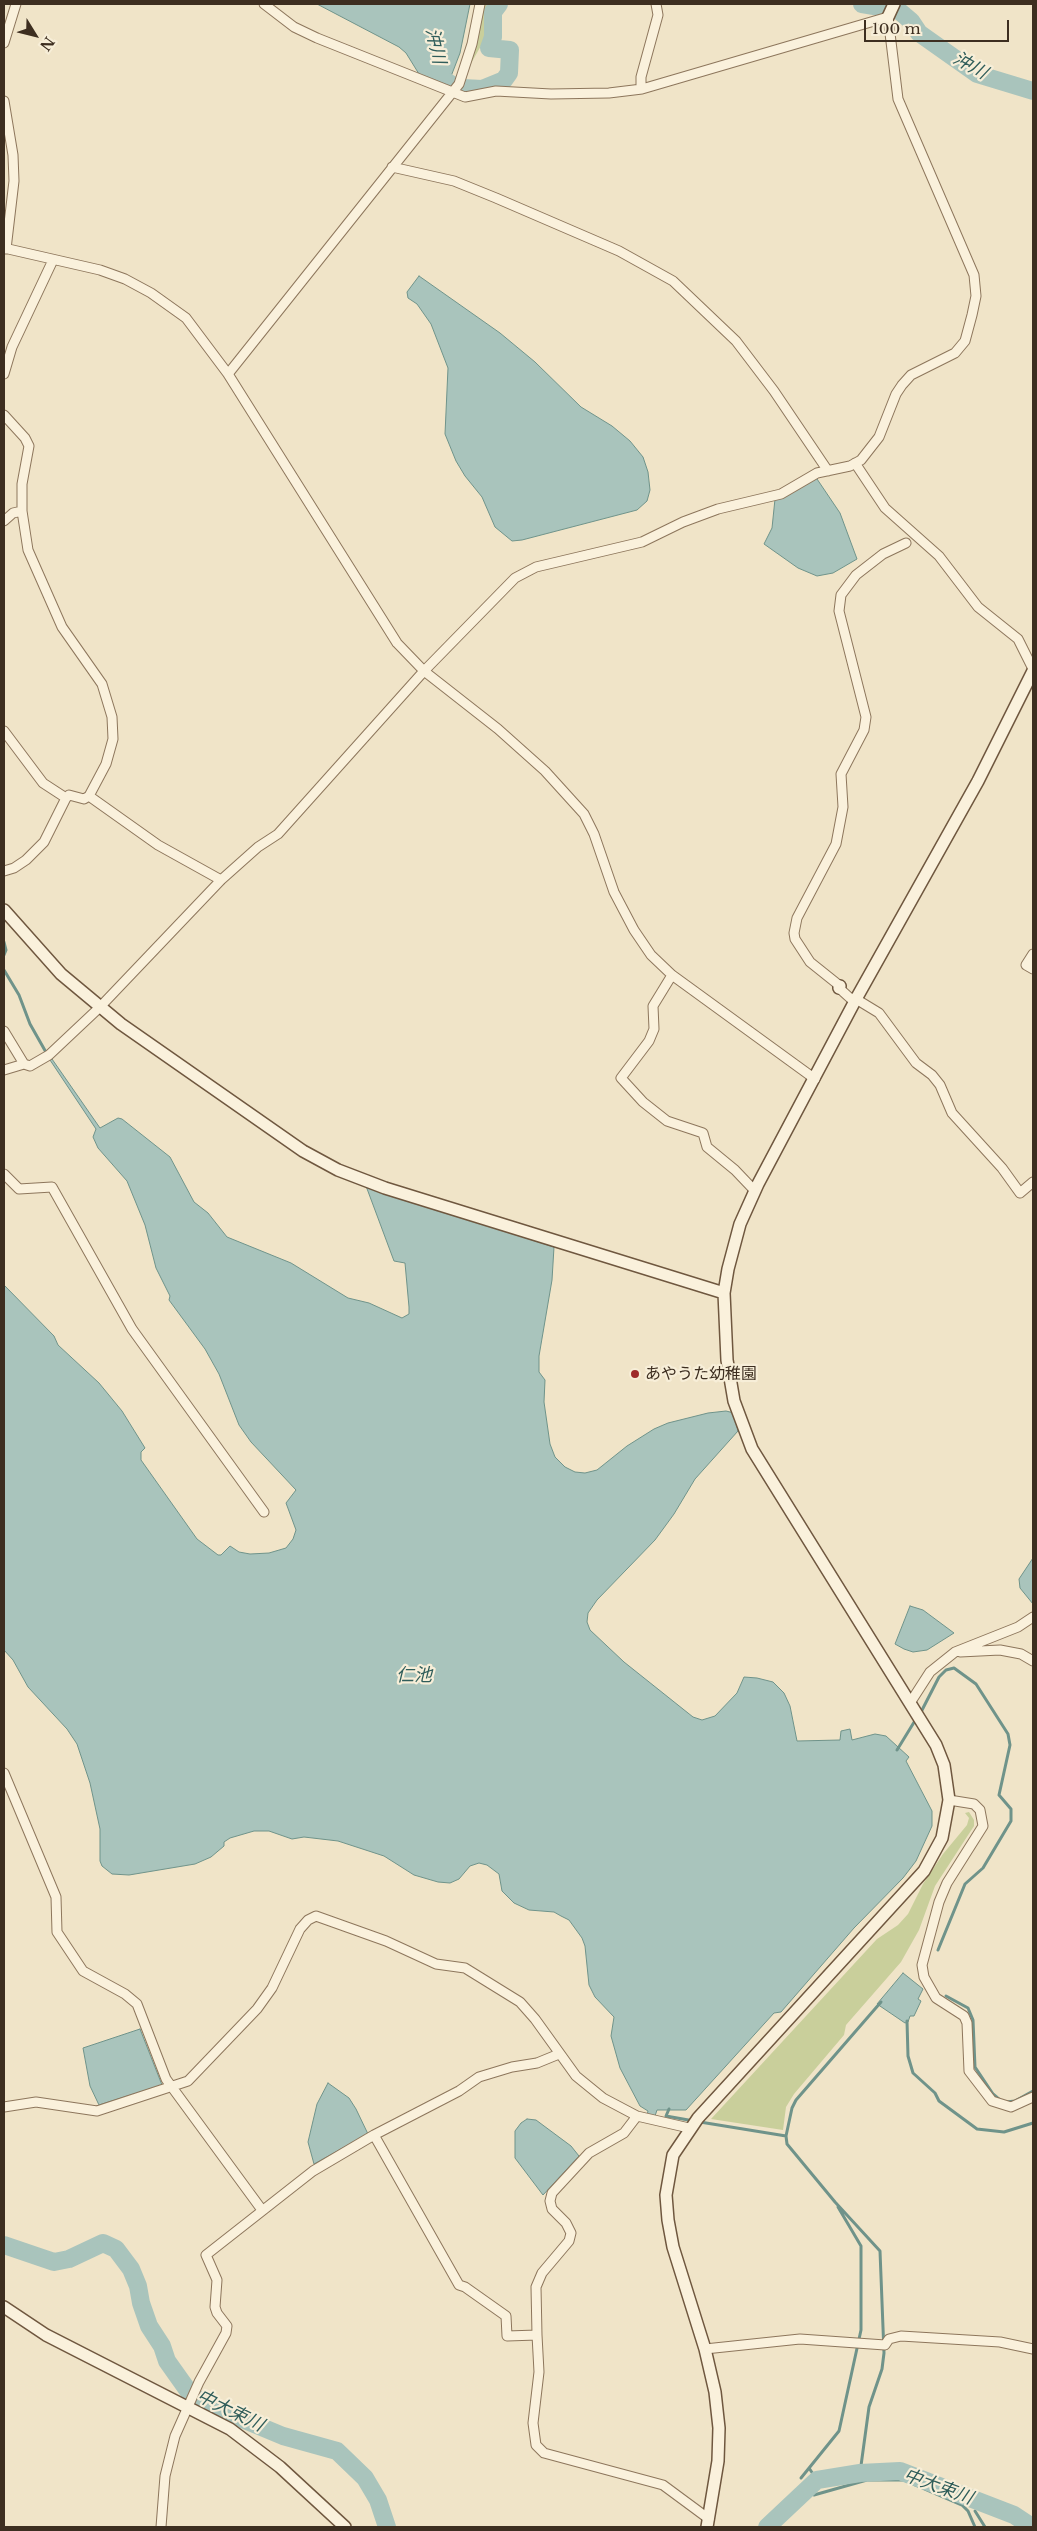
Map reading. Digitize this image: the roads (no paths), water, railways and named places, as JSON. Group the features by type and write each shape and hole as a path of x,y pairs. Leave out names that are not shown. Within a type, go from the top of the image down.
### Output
{"street":[{"path":"4,43 16,4"},
{"path":"4,1070 24,1064 30,1066 48,1056 100,1007 221,880 258,847 278,834 424,671 495,596 515,578 536,567 642,542 710,512 781,494 817,473 861,460 872,449 896,394 902,385 911,376 955,354 964,341 976,296 974,275 898,99 891,10 689,77 641,89 580,93 496,91 465,97 317,38 294,27 264,4"},
{"path":"228,374 453,93 463,76 480,4"},
{"path":"641,89 641,77 658,15 656,4"},
{"path":"4,101 13,155 14,181 5,248 100,270 125,279 151,293 186,318 228,374 397,643 424,671 498,729 544,770 584,814 594,834 614,892 634,930 652,955 672,975 815,1079"},
{"path":"392,167 454,181 619,251 673,281 736,341 774,391 828,470"},
{"path":"4,374 12,347 53,260"},
{"path":"4,415 25,438 29,446 22,484 22,511 28,550 62,627 102,684 108,698 114,739 106,764 90,796 84,799 69,795 44,842 26,860 14,868 4,871"},
{"path":"708,2523 718,2461 719,2428 715,2392 705,2349 673,2247 668,2220 668,2172 673,2155 693,2123 924,1871 942,1838 949,1800 944,1765 936,1745 752,1449 734,1401 726,1360 724,1293 740,1224 754,1191 856,999 978,781 1033,670 1018,638 1004,625 978,607 939,556 885,508 855,463"},
{"path":"4,521 13,513 22,511"},
{"path":"906,543 883,554 856,575 841,595 838,611 866,717 864,730 841,774 843,807 836,844 797,918 794,932 795,939 810,962 850,998 856,999 879,1013 916,1063 932,1075 940,1085 952,1113 1002,1168 1020,1193 1033,1182"},
{"path":"4,731 43,783 66,798"},
{"path":"90,796 158,845 221,880"},
{"path":"4,910 44,956 100,1007 303,1151 338,1170 386,1188 724,1293"},
{"path":"1033,954 1026,965 1033,969"},
{"path":"672,975 654,1006 654,1029 649,1041 621,1078 643,1102 667,1121 703,1133 707,1147 735,1170 754,1191"},
{"path":"4,1031 24,1064"},
{"path":"4,1174 19,1189 52,1187 132,1329 264,1512"},
{"path":"912,1705 930,1672 955,1652 1018,1627 1033,1618"},
{"path":"955,1652 1000,1650 1021,1654 1033,1660"},
{"path":"4,1773 56,1896 57,1932 83,1971 125,1994 137,2004 166,2080 262,2210"},
{"path":"949,1800 974,1804 980,1810 983,1826 947,1883 939,1902 922,1965 924,1977 936,1998 964,2016 969,2071 992,2101 1011,2107 1033,2097"},
{"path":"4,2107 36,2102 98,2111 188,2081 257,2009 272,1988 300,1929 308,1920 316,1916 386,1941 436,1964 465,1968 520,2002 585,2085 603,2098 637,2116 693,2123"},
{"path":"161,2527 165,2476 175,2436 190,2399 226,2333 227,2326 217,2313 217,2280 206,2255 313,2171 374,2134 459,2090 479,2077 512,2067 537,2063 559,2054"},
{"path":"637,2116 624,2133 589,2153 552,2193 550,2201 552,2209 566,2223 571,2232 569,2241 542,2274 536,2287 539,2372 533,2423 536,2445 544,2453 663,2485 708,2523"},
{"path":"374,2134 459,2285 465,2287 506,2316 507,2336 537,2335"},
{"path":"4,2307 46,2335 190,2399 260,2450 345,2527"},
{"path":"705,2349 800,2339 883,2345 889,2339 902,2336 1000,2342 1033,2349"}],"water":[{"path":"317,4 470,4 460,53 450,79 438,75 435,82 419,74 406,53 399,47"},
{"path":"419,276 500,333 535,362 581,407 612,426 630,441 643,457 648,472 650,490 647,501 637,510 522,540 512,541 495,527 482,497 456,461 445,434 448,368 431,324 417,304 408,298 407,292"},
{"path":"815,476 840,513 857,559 833,573 817,576 798,568 764,544 772,528 775,499"},
{"name":"仁池","path":"52,1059 100,1128 118,1118 122,1119 170,1157 194,1202 208,1213 227,1237 291,1263 348,1298 369,1303 402,1318 409,1314 405,1263 394,1261 366,1186 554,1247 552,1280 539,1356 539,1372 545,1380 544,1402 550,1444 555,1457 565,1467 575,1472 585,1473 597,1470 627,1446 654,1429 668,1423 708,1413 726,1411 734,1413 738,1431 695,1479 674,1514 655,1540 597,1600 588,1613 587,1622 590,1630 624,1662 693,1717 702,1720 715,1716 737,1693 744,1677 757,1678 773,1682 784,1693 790,1706 797,1741 840,1740 841,1731 850,1729 852,1740 875,1734 886,1736 909,1757 906,1761 932,1811 932,1826 916,1861 903,1878 854,1928 781,2012 774,2013 686,2110 657,2110 655,2116 647,2115 648,2111 640,2106 620,2068 611,2036 614,2017 595,1997 589,1985 585,1946 582,1938 569,1920 554,1912 529,1910 514,1903 502,1891 499,1874 487,1865 479,1863 470,1866 459,1879 450,1883 438,1882 414,1875 384,1856 338,1841 304,1837 292,1839 269,1831 254,1831 230,1838 211,1857 195,1864 129,1875 112,1874 102,1866 100,1861 100,1829 90,1783 77,1744 67,1729 28,1687 13,1660 4,1650 4,1285 54,1336 58,1345 99,1383 122,1411 145,1448 141,1452 141,1460 197,1539 218,1555 221,1555 230,1546 239,1552 250,1554 269,1553 286,1548 293,1539 296,1530 286,1503 296,1490 251,1442 239,1425 219,1374 205,1349 169,1300 170,1296 156,1268 145,1225 127,1181 98,1148 93,1137 96,1129 50,1060"},
{"path":"1033,1558 1033,1604 1020,1588 1019,1579"},
{"path":"910,1606 923,1610 954,1633 927,1650 913,1652 895,1644"},
{"path":"903,1973 923,1989 918,1999 921,2001 914,2016 910,2016 908,2022 905,2023 877,2004"},
{"path":"140,2029 162,2085 99,2105 90,2086 83,2048"},
{"path":"328,2083 349,2098 368,2134 314,2164 308,2142 317,2104"},
{"path":"527,2119 536,2120 571,2146 579,2156 543,2195 515,2158 515,2131"}],"waterway":[{"name":"沖川","path":"463,88 482,89 504,80 509,73 510,50 489,48 493,37 493,12 499,4"},
{"name":"沖川","path":"862,4 898,10 911,21 919,33 977,74 1033,91"},
{"name":"沖川","path":"436,53 442,79 451,84"},
{"path":"4,942 6,950 4,955"},
{"path":"4,970 19,995 30,1024 47,1054"},
{"path":"920,1714 939,1677 946,1670 954,1668 976,1684 1008,1734 1010,1745 999,1795 1011,1809 1011,1821 983,1868 965,1884 938,1950"},
{"path":"897,1750 916,1719"},
{"path":"946,1996 968,2008 973,2020 975,2067 993,2094 1000,2100"},
{"path":"786,2136 792,2108 796,2100 881,2002"},
{"path":"907,2021 908,2056 913,2073 935,2093 939,2101 977,2129 1004,2132 1033,2123"},
{"path":"1006,2102 1015,2101 1033,2091"},
{"path":"669,2109 666,2116 694,2121"},
{"path":"700,2122 786,2136 787,2144 835,2202 880,2251 884,2353 882,2369 869,2407 860,2473"},
{"path":"801,2478 839,2431 861,2330 861,2246 838,2207"},
{"name":"中大束川","path":"4,2245 54,2262 69,2259 103,2243 116,2249 131,2269 138,2286 141,2303 149,2326 162,2346 167,2361 189,2392 197,2399 218,2409 283,2436 337,2451 365,2478 378,2500 387,2527"},
{"path":"809,2468 817,2480"},
{"name":"中大束川","path":"767,2527 817,2480 860,2473 900,2471 1014,2515 1032,2527"},
{"path":"814,2495 867,2480 904,2480 962,2505 968,2511 975,2527"},
{"path":"975,2511 985,2527"}],"place":[{"name":"あやうた幼稚園","path":"635,1374"}]}
